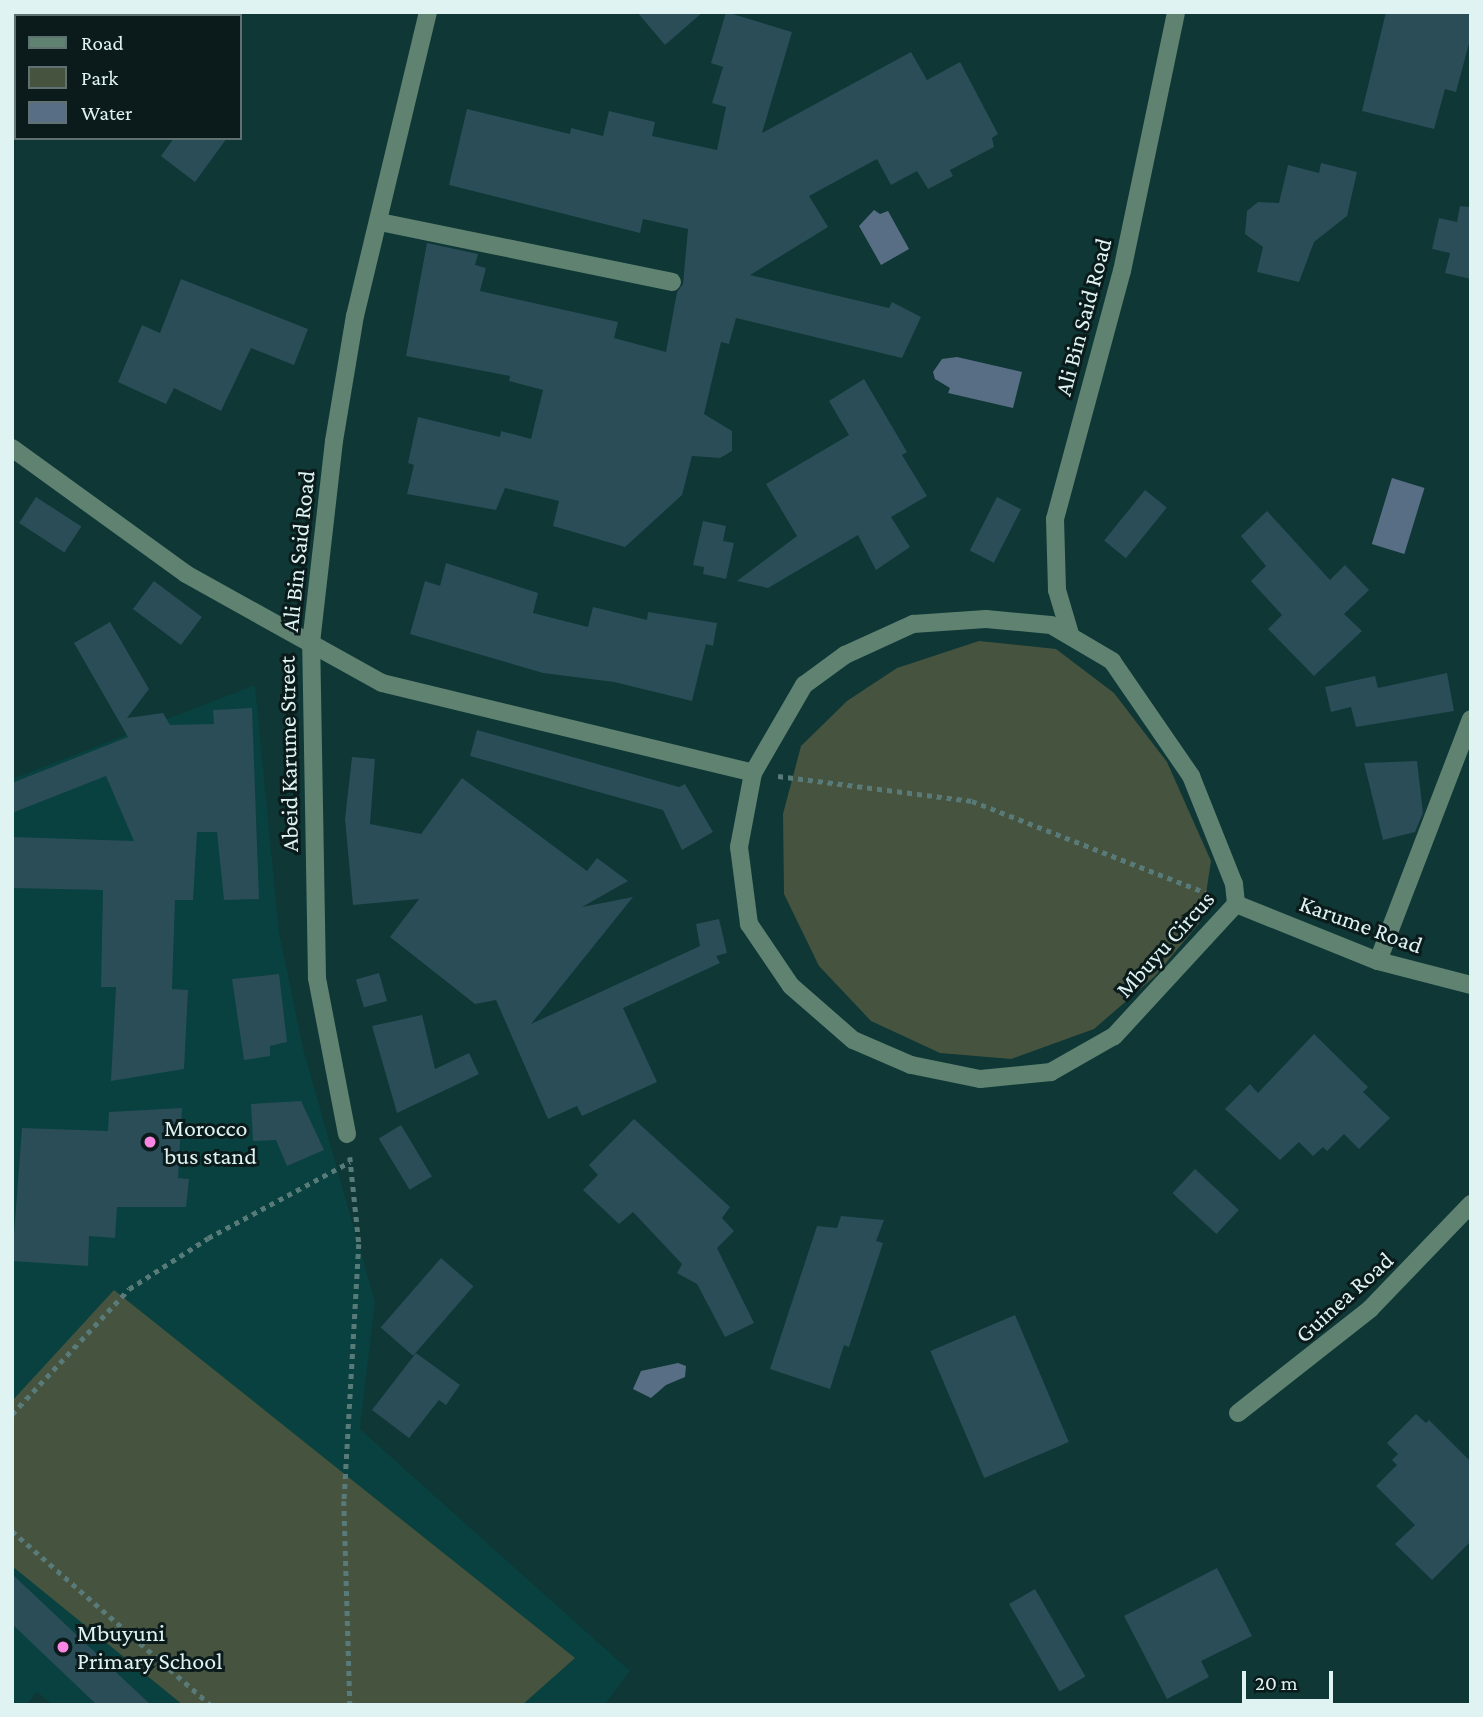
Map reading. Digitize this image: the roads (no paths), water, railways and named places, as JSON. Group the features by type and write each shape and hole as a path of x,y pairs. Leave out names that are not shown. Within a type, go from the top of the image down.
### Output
{"street":[{"name":"Ali Bin Said Road","path":"428,12 380,222 355,316 334,441 311,643 382,682 753,773"},
{"name":"Ali Bin Said Road","path":"1070,634 1057,590 1055,519 1122,271 1176,12"},
{"path":"380,222 672,282"},
{"name":"Abeid Karume Street","path":"12,449 186,574 311,643 317,978 347,1134"},
{"name":"Mbuyu Circus","path":"986,619 1051,625 1112,661 1191,776 1234,884 1236,904 1114,1036 1051,1072 979,1079 911,1065 853,1040 790,986 749,924 739,847 753,773 804,685 845,655 913,624 986,619"},
{"path":"1378,961 1471,719"},
{"name":"Karume Road","path":"1236,904 1378,961 1471,985"},
{"name":"Guinea Road","path":"1238,1413 1370,1309 1471,1204"}],"water":[{"path":"874,210 880,214 888,211 909,249 881,265 859,226"},
{"path":"957,357 1022,372 1013,408 948,393 950,388 935,379 933,372 942,359"},
{"path":"1392,478 1425,488 1404,554 1372,544"},
{"path":"678,1363 686,1366 685,1377 666,1385 651,1398 633,1389 641,1371"}],"place":[{"name":"Morocco bus stand","path":"150,1142"},
{"name":"Mbuyuni Primary School","path":"63,1647"}]}
